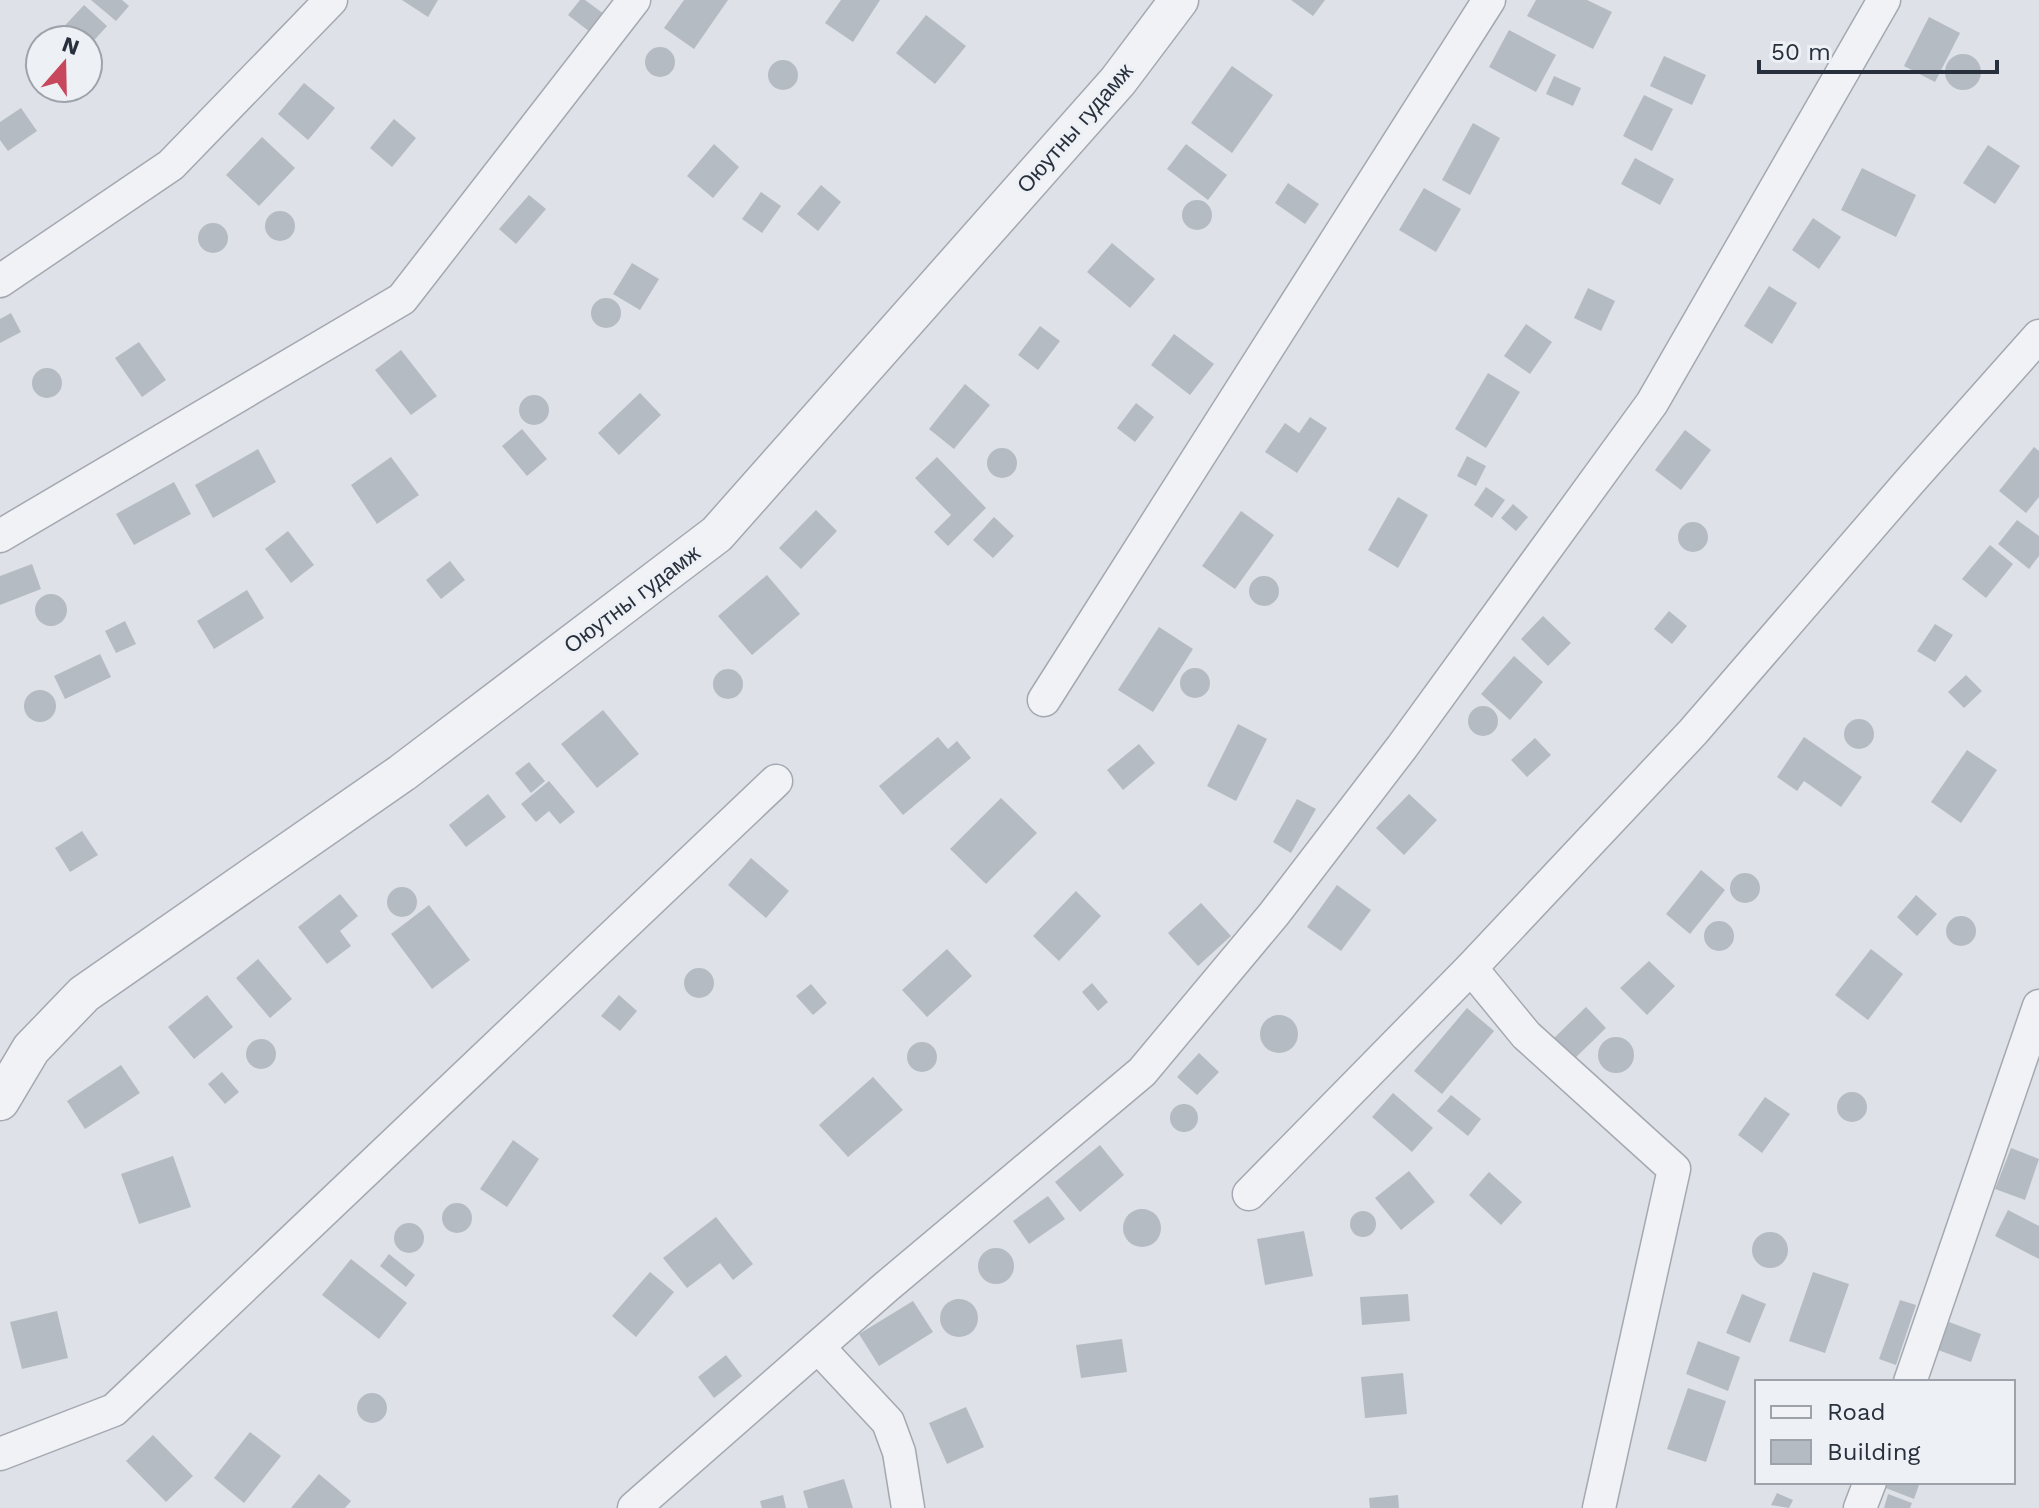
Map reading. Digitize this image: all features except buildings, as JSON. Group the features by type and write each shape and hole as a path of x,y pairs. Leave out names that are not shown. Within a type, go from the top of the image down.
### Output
{"street":[{"path":"0,281 171,165 331,0"},
{"path":"0,536 402,299 634,0"},
{"name":"Оюутны гудамж","path":"0,1101 31,1049 84,994 402,773 717,534 1118,81 1179,0"},
{"path":"1044,700 1489,0"},
{"path":"634,1508 1142,1072 1274,914 1411,735 1652,403 1884,0"},
{"path":"1249,1194 1471,968 1693,732 2039,336"},
{"path":"0,1454 114,1410 776,781"},
{"path":"1471,968 1526,1035 1674,1169 1599,1508"},
{"path":"1911,1380 2039,1006"},
{"path":"818,1347 888,1422 899,1452 908,1508"},
{"path":"1860,1508 1869,1484"}]}
